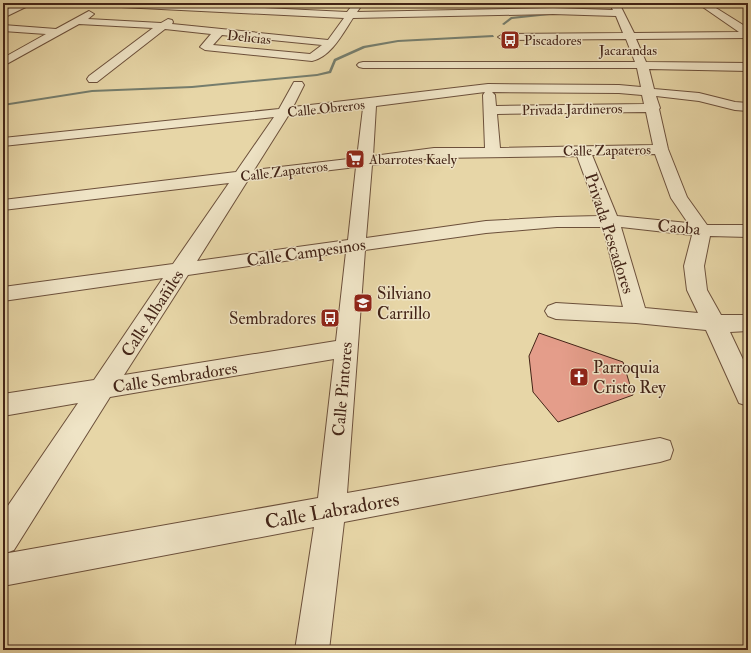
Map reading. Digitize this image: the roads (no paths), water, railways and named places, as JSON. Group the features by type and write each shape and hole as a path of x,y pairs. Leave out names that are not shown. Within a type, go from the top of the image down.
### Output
{"street":[{"path":"3,16 30,3"},
{"path":"101,3 190,5 350,15 492,8 555,7 586,13 617,8 642,65 653,108 661,149 679,198 702,230 694,266 697,290 714,322 748,396"},
{"path":"3,63 107,3"},
{"path":"77,21 163,26 330,43 359,3"},
{"path":"702,3 748,34"},
{"path":"93,79 190,5"},
{"path":"492,8 503,36 498,65 488,88 492,153"},
{"path":"3,28 58,32"},
{"name":"Delicias","path":"219,32 205,47 312,58 316,57 330,43"},
{"path":"503,36 748,34"},
{"name":"Jacarandas","path":"363,65 642,65 748,67"},
{"name":"Calle Albañiles","path":"3,539 284,112 298,85"},
{"name":"Calle Obreros","path":"3,142 370,103 488,88 618,89 649,91 699,97 735,106 748,107"},
{"name":"Calle Pintores","path":"312,650 331,510 370,103"},
{"name":"Privada Jardineros","path":"490,110 653,108"},
{"path":"3,154 19,140"},
{"name":"Calle Zapateros","path":"3,205 434,153 661,149"},
{"name":"Privada Pescadores","path":"583,151 610,221 636,315"},
{"name":"Caoba","path":"610,221 702,230 748,231"},
{"name":"Calle Campesinos","path":"3,294 486,227 557,222 610,221"},
{"path":"556,311 636,315 748,324"},
{"name":"Calle Sembradores","path":"3,405 346,348"},
{"name":"Calle Labradores","path":"3,570 660,450"}],"waterway":[{"path":"564,11 571,9 574,3"},
{"path":"503,24 511,18 558,13"},
{"path":"3,105 92,91 192,87 317,75 330,72 335,60 364,47 398,41 493,36"}],"place":[{"name":"Piscadores","path":"510,40"},
{"name":"Abarrotes Kaely","path":"355,159"},
{"name":"Silviano Carrillo","path":"363,303"},
{"name":"Sembradores","path":"330,318"},
{"name":"Parroquia Cristo Rey","path":"579,377"}]}
